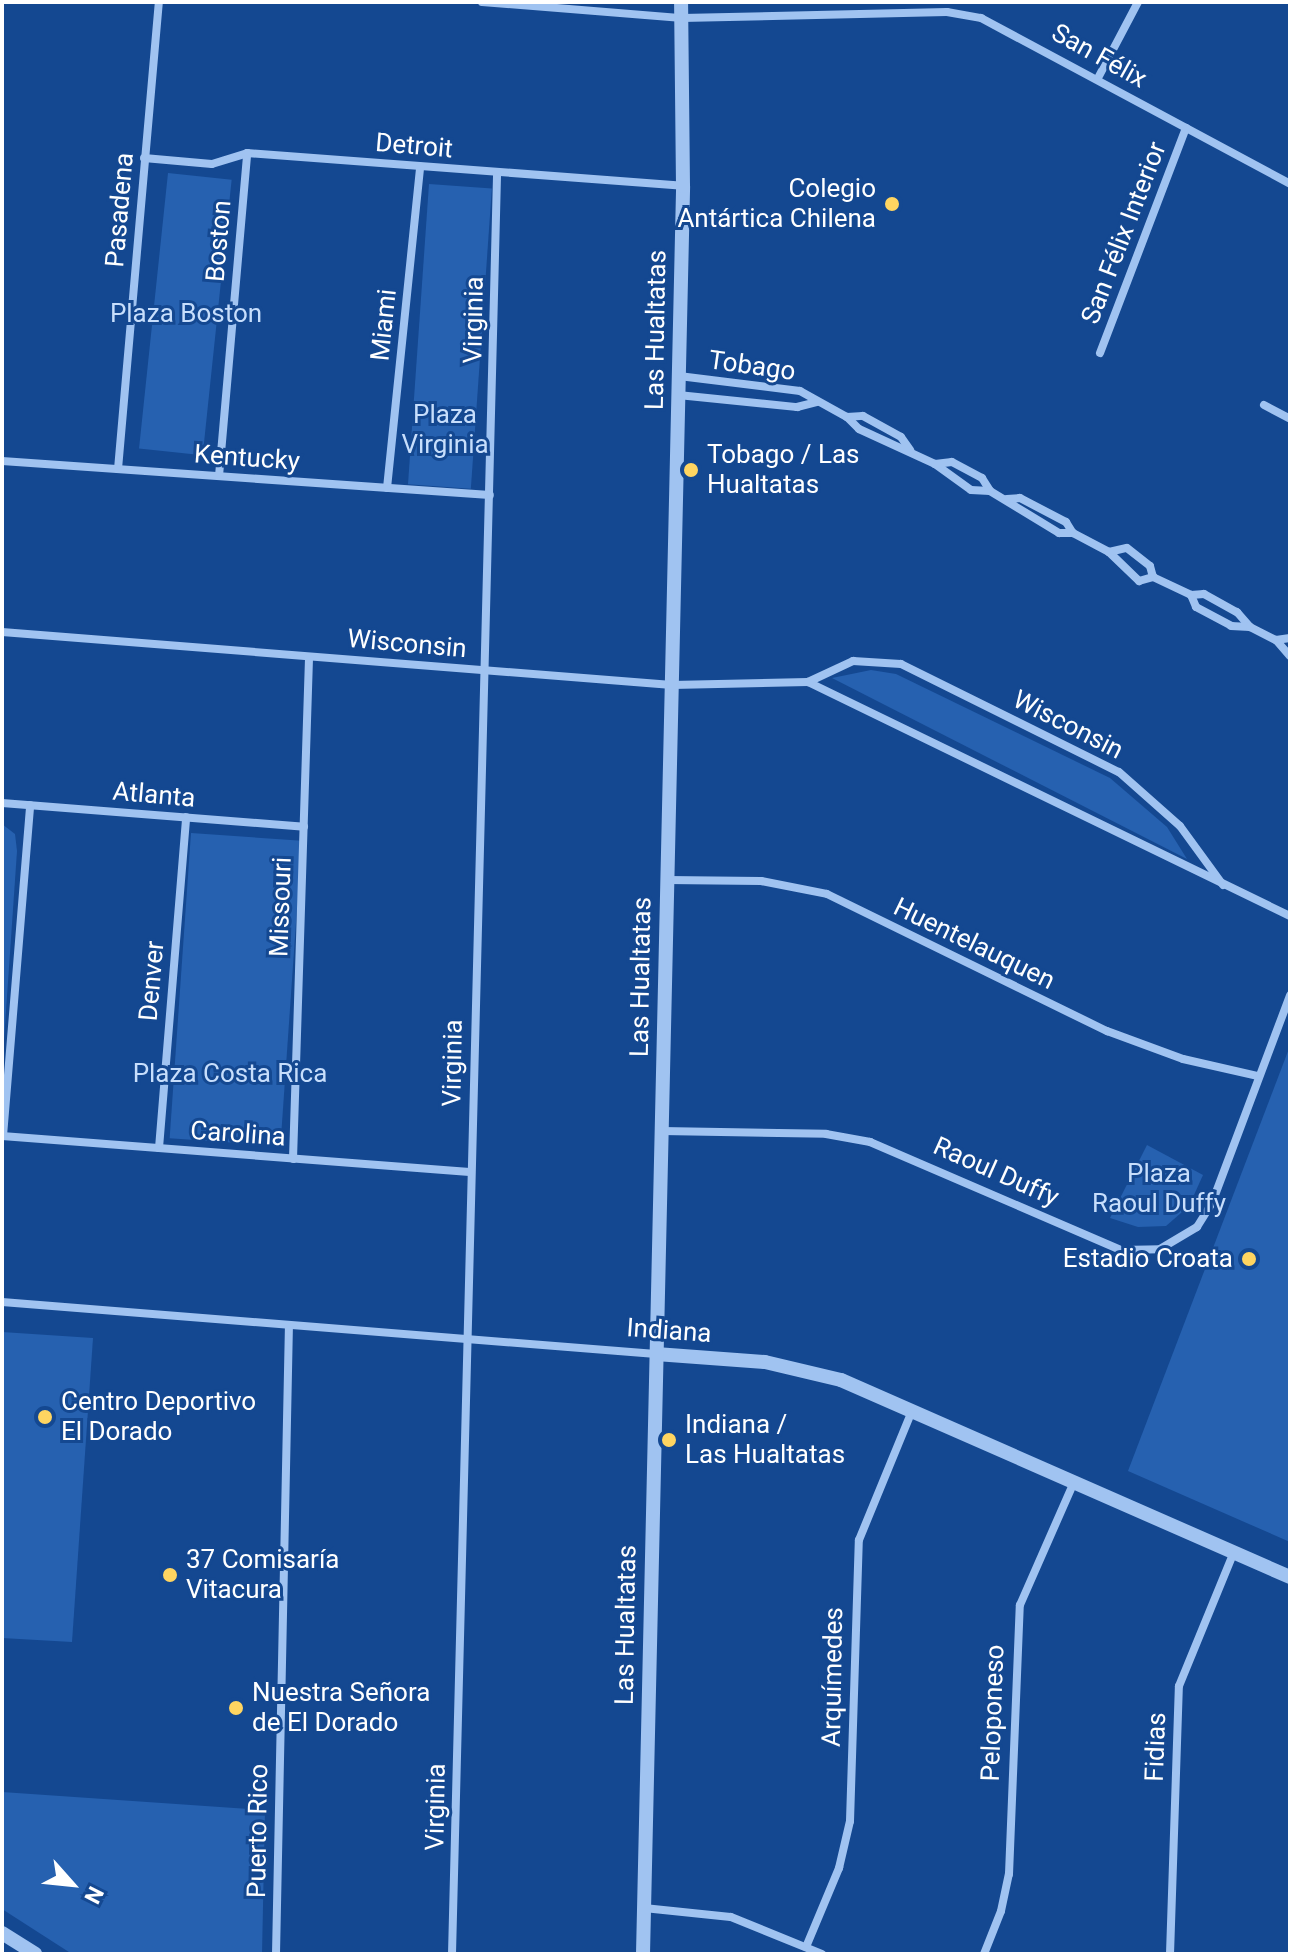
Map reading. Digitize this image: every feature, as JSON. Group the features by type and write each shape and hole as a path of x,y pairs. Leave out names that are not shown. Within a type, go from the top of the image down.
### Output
{"street":[{"name":"Pasadena","path":"118,469 159,2"},
{"name":"San Félix","path":"482,2 682,18 947,12 1005,28 1290,184"},
{"name":"Las Hualtatas","path":"643,1954 683,186 681,2"},
{"path":"1098,78 1138,2"},
{"name":"San Félix Interior","path":"1100,353 1186,128"},
{"name":"Detroit","path":"144,158 212,164 247,153 683,186"},
{"name":"Boston","path":"219,476 247,153"},
{"name":"Miami","path":"387,488 420,167"},
{"name":"Virginia","path":"452,1954 482,670 490,495 497,174"},
{"name":"Tobago","path":"679,376 780,386 817,402 847,417 859,429 935,464 971,490 990,491 1007,499 1012,508 1059,533 1073,533 1109,552 1118,566 1139,581 1153,577 1191,595 1204,594 1226,606 1250,627"},
{"name":"Tobago","path":"678,395 797,407 817,402"},
{"path":"1264,405 1290,419"},
{"name":"Kentucky","path":"2,461 490,495"},
{"name":"Tobago","path":"935,464 952,462 982,478 990,491"},
{"name":"Tobago","path":"1109,552 1127,548 1150,566 1153,577"},
{"name":"Tobago","path":"1191,595 1196,607 1219,620 1250,627 1276,640 1290,656"},
{"name":"Wisconsin","path":"2,632 672,685 808,682 853,661 885,660 915,671 1119,772 1180,826 1226,889"},
{"path":"1276,640 1290,638"},
{"name":"Missouri","path":"293,1159 309,657"},
{"name":"Wisconsin","path":"808,682 1226,889 1290,916"},
{"name":"Atlanta","path":"2,803 304,827"},
{"path":"3,1136 30,805"},
{"name":"Denver","path":"159,1148 186,817"},
{"name":"Huentelauquen","path":"667,880 761,881 827,894 1107,1031 1183,1059 1257,1076"},
{"name":"Raoul Duffy","path":"662,1131 826,1134 870,1142 1121,1250 1147,1252 1186,1237 1205,1216 1290,995"},
{"name":"Carolina","path":"3,1136 470,1172"},
{"name":"Indiana","path":"2,1302 793,1367 841,1380 1290,1577"},
{"name":"Puerto Rico","path":"276,1954 289,1325"},
{"name":"Arquímedes","path":"806,1947 839,1868 850,1821 859,1540 912,1411"},
{"name":"Peloponeso","path":"984,1954 1001,1911 1009,1874 1020,1605 1074,1482"},
{"name":"Fidias","path":"1170,1954 1179,1686 1234,1552"},
{"path":"644,1908 718,1914 822,1954"},
{"path":"2,1933 35,1954"}],"green space":[{"name":"Plaza Boston","path":"168,173 232,180 203,455 139,448"},
{"name":"Plaza Virginia","path":"429,184 492,188 471,489 408,484"},
{"path":"871,670 896,674 1110,778 1167,827 1187,859 832,678"},
{"path":"2,824 15,834 17,851 2,1069"},
{"name":"Plaza Costa Rica","path":"191,833 302,841 280,1146 170,1138"},
{"name":"Estadio Croata","path":"1290,1046 1290,1542 1128,1471"},
{"name":"Plaza Raoul Duffy","path":"1147,1145 1203,1175 1189,1206 1166,1226 1138,1227 1110,1218"},
{"name":"Centro Deportivo El Dorado","path":"2,1332 93,1338 72,1642 2,1638"},
{"path":"2,1792 265,1810 262,1954 72,1954 2,1909"}],"place":[{"name":"Colegio Antártica Chilena","path":"892,204"},
{"name":"Tobago / Las Hualtatas","path":"691,470"},
{"name":"Estadio Croata","path":"1249,1259"},
{"name":"Centro Deportivo El Dorado","path":"45,1417"},
{"name":"Indiana / Las Hualtatas","path":"669,1440"},
{"name":"37 Comisaría Vitacura","path":"170,1575"},
{"name":"Nuestra Señora de El Dorado","path":"236,1708"}]}
